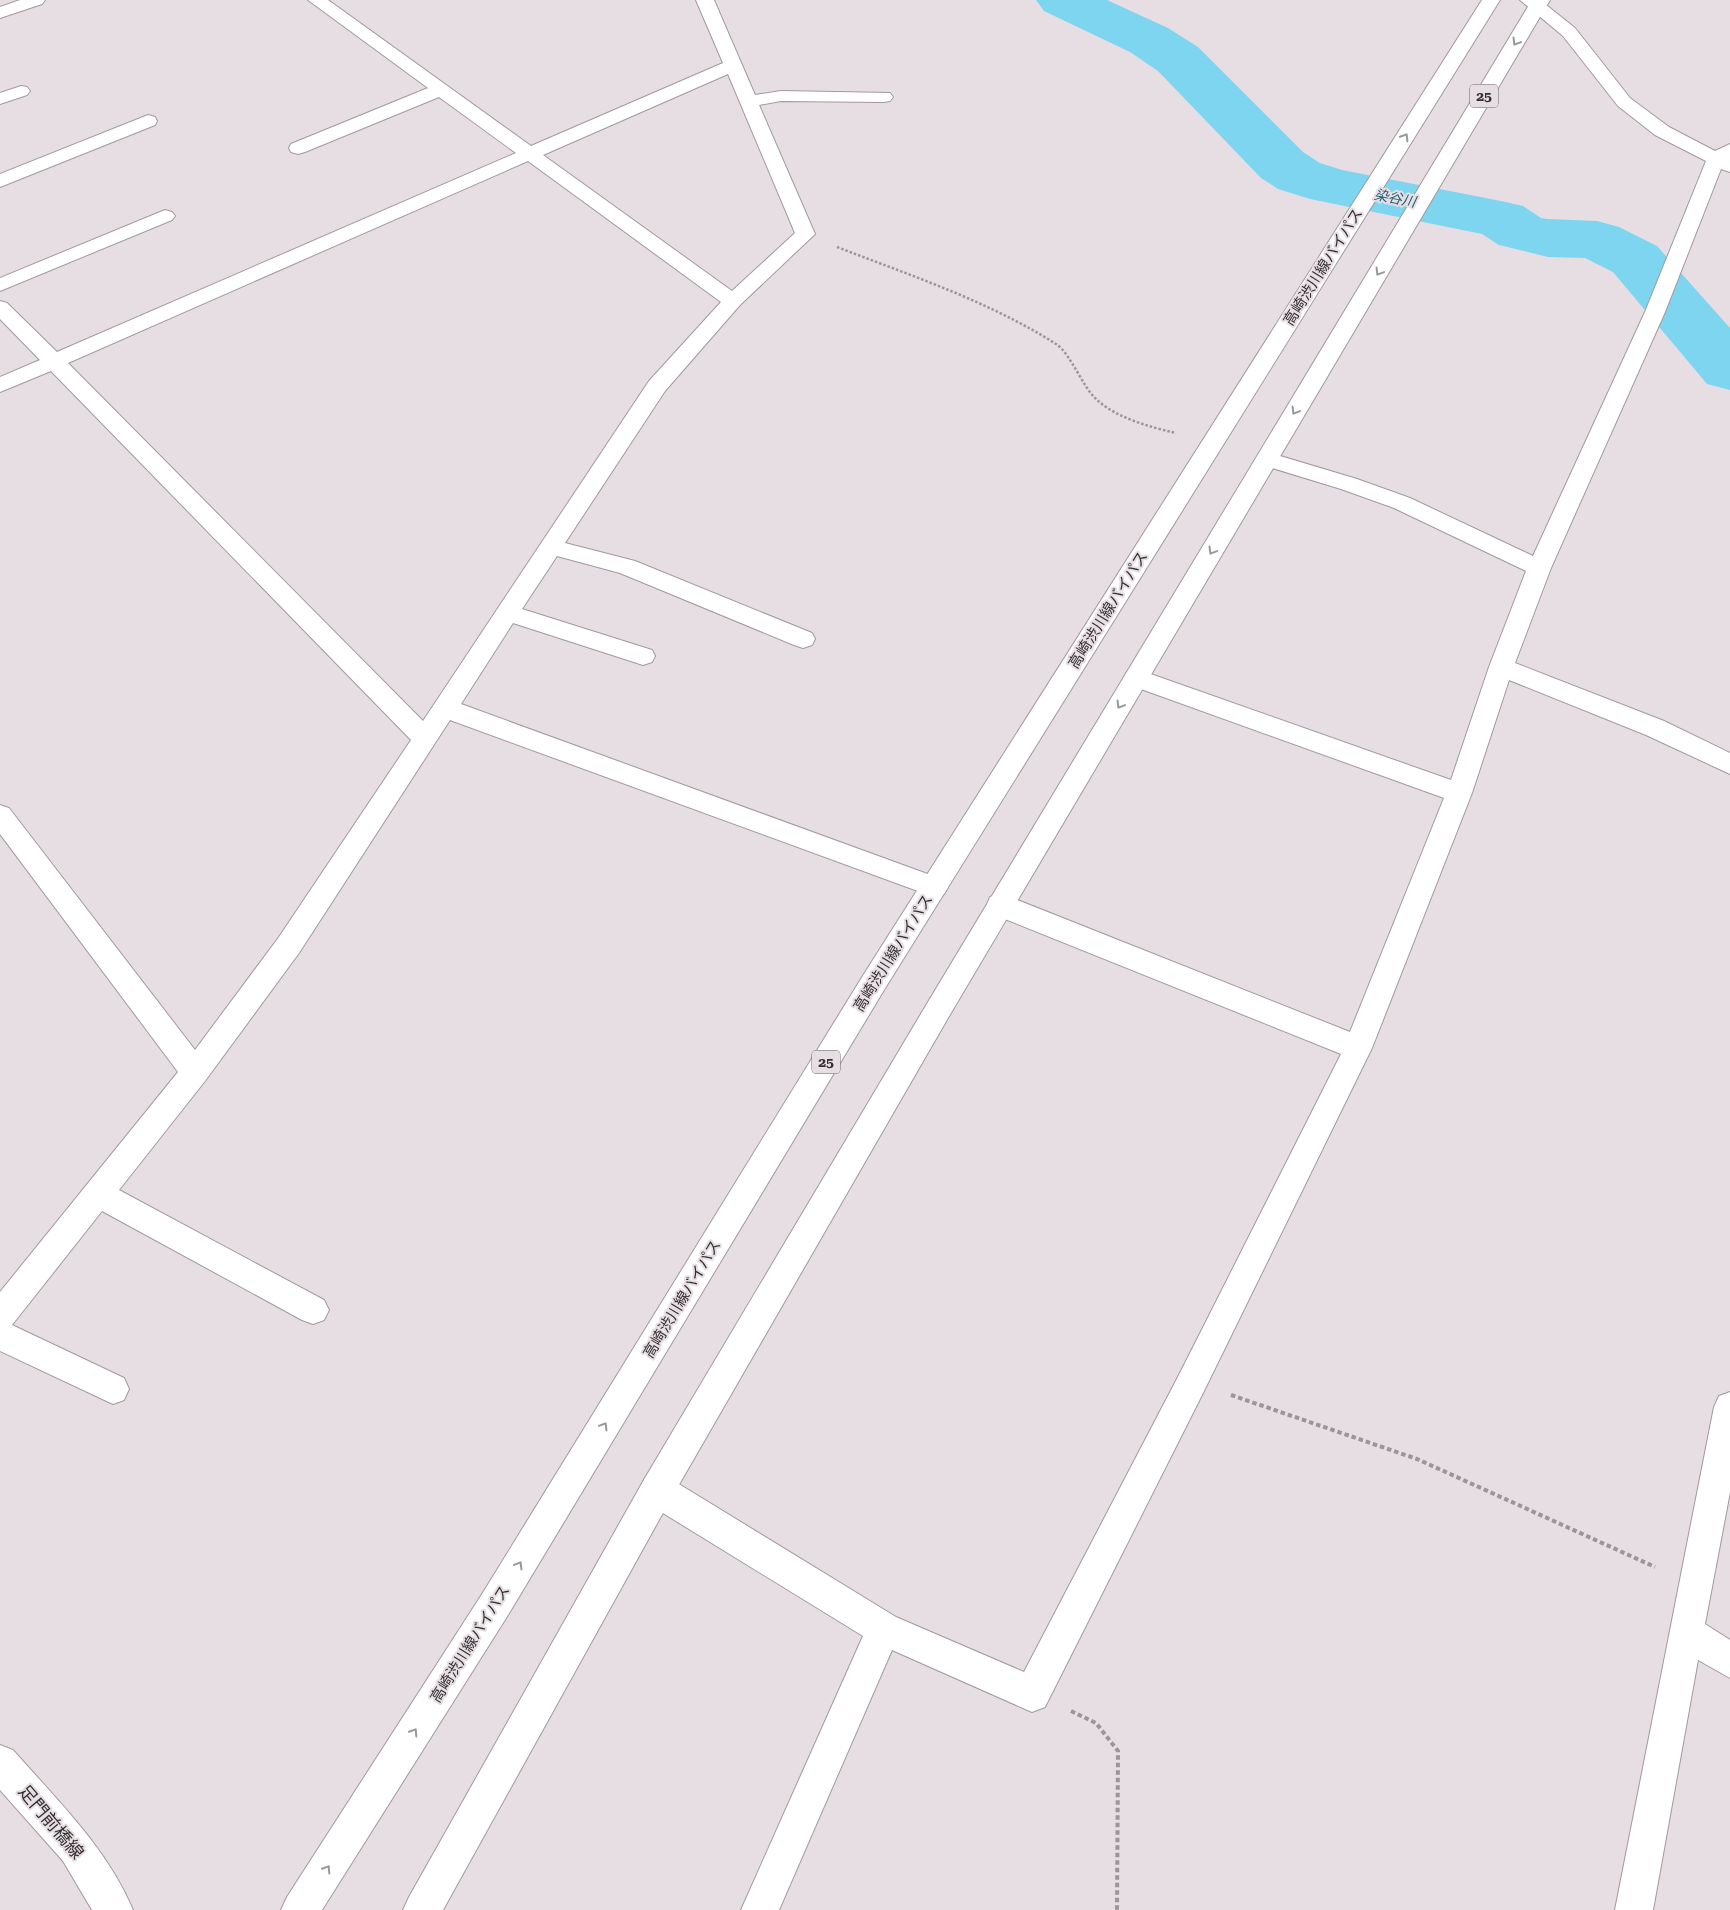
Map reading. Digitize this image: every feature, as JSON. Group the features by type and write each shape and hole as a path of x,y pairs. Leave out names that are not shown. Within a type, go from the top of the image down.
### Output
{"street":[{"path":"0,13 33,0"},
{"path":"317,0 734,300"},
{"path":"0,1316 195,1072 289,946 658,386 734,300 805,234 705,0"},
{"name":"高崎渋川線バイパス","path":"300,1910 496,1603 874,982 1491,0"},
{"path":"657,1490 884,1629 1032,1694 1192,1382 1358,1048 1459,793 1501,667 1539,568 1725,158 1662,131 1624,102 1569,32 1535,2"},
{"name":"25","path":"422,1910 657,1490 1000,905 1404,230 1535,2"},
{"path":"0,385 733,65"},
{"path":"298,148 442,89"},
{"path":"0,99 21,91"},
{"path":"749,102 781,96 884,97"},
{"path":"0,181 148,121"},
{"path":"0,285 165,216"},
{"path":"0,307 425,739"},
{"path":"1267,459 1349,484 1402,503 1539,568"},
{"path":"551,547 627,567 802,639"},
{"path":"508,613 643,656"},
{"path":"1501,667 1655,728 1730,764"},
{"path":"1136,678 1459,793"},
{"path":"445,708 935,887"},
{"path":"0,814 195,1072"},
{"path":"1000,905 1358,1048"},
{"path":"98,1194 313,1310"},
{"path":"0,1335 114,1389"},
{"path":"1634,1910 1730,1407"},
{"path":"760,1910 884,1629"},
{"path":"1686,1632 1730,1660"},
{"name":"足門前橋線","path":"0,1763 76,1848 114,1910"}],"path":[{"path":"805,234 981,303 1027,326 1059,346 1096,399 1123,416 1150,426 1213,443"},
{"path":"1192,1382 1417,1459 1696,1585"},
{"path":"1032,1694 1096,1723 1118,1751 1117,1910"}],"waterway":[{"name":"染谷川","path":"1063,0 1149,40 1178,59 1282,165 1299,176 1331,186 1501,219 1521,232 1548,238 1597,240 1635,259 1730,369"}]}
